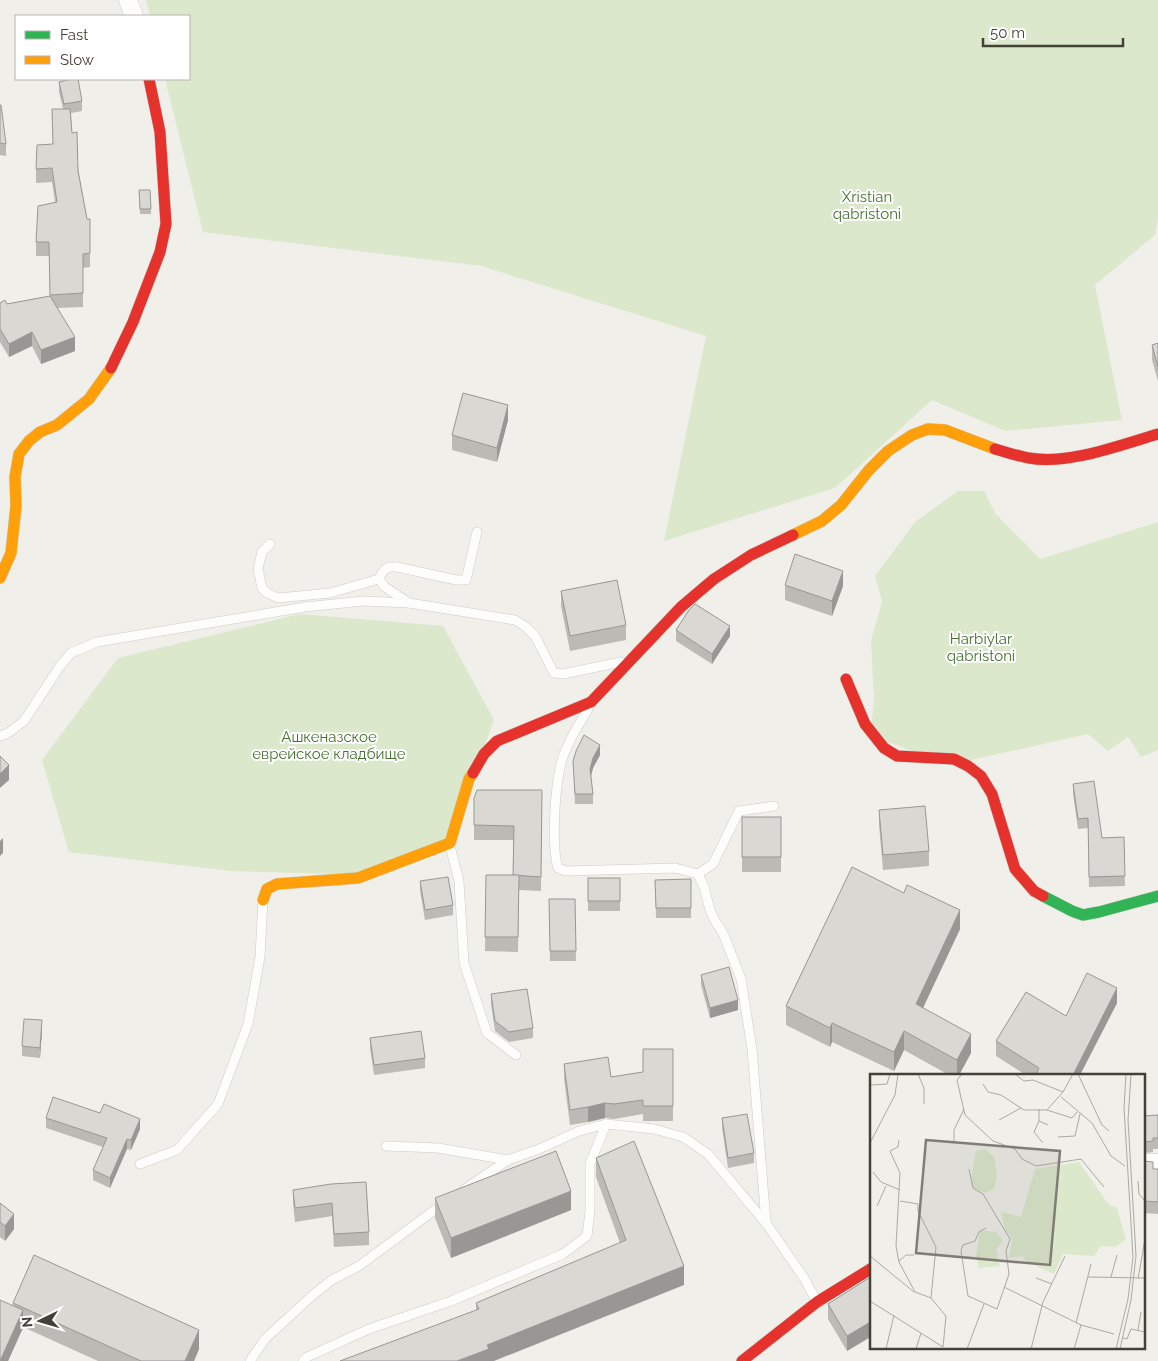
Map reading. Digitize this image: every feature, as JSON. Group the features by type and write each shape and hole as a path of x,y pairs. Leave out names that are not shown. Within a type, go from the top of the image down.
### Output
{"street":[{"path":"128,0 134,15"},
{"path":"0,578 11,553 16,506 15,477 19,454 29,441 40,432 57,425 89,399 106,376 133,322 160,252 166,224 164,185 160,132 149,80"},
{"path":"263,900 267,889 278,884 358,878 450,843 469,779 484,754 497,741 591,702 680,607 714,579 751,555 822,521 841,505 869,470 888,451 912,435 928,429 945,430 989,447 1029,458 1056,459 1086,454 1158,434"},
{"path":"846,679 864,724 884,748 897,756 954,759 982,776 992,794 1015,869 1034,891 1083,915 1158,896"},
{"path":"742,1361 817,1302 870,1269"}],"lane":[{"path":"379,579 382,572 389,566 397,566 456,580 466,580 477,532"},
{"path":"270,544 262,552 258,568 262,588 267,593 278,598 330,593 379,579"},
{"path":"379,579 385,587 409,604"},
{"path":"0,736 8,733 24,721 60,666 71,654 97,642 305,607 362,601 409,604 516,620 535,636 554,673 563,674 633,659"},
{"path":"591,702 562,759 557,780 555,858 558,868 566,871 675,868 698,874 713,864 739,811 774,806"},
{"path":"450,843 459,881 464,963 487,1033 516,1055"},
{"path":"698,874 704,887 710,910 723,932 741,979 752,1049 766,1223"},
{"path":"140,1164 177,1150 218,1104 248,1024 260,957 263,900"},
{"path":"303,1361 369,1329 450,1301 564,1254 587,1236 590,1211 590,1164 606,1124"},
{"path":"250,1361 265,1339 320,1289 332,1280 359,1266 432,1211 508,1160 580,1131 606,1124 654,1129 683,1137 708,1154 766,1223 804,1278 817,1302"},
{"path":"386,1146 438,1148 508,1160"}],"green space":[{"name":"Xristian qabristoni","path":"146,0 1158,0 1158,217 1155,235 1095,285 1122,420 1005,431 932,400 835,488 664,541 706,336 481,266 203,232 165,80 190,80 190,15 150,15"},
{"name":"Harbiylar qabristoni","path":"958,491 984,491 995,513 1040,559 1158,522 1158,750 1141,757 1128,737 1108,751 1088,734 949,765 870,735 874,701 871,641 882,601 875,576 916,521"},
{"name":"Ашкеназское еврейское кладбище","path":"300,614 443,626 494,720 450,840 367,875 231,871 69,852 42,760 118,658"}],"building":[{"path":"78,80 82,101 64,104 59,82"},
{"path":"1,105 6,144 0,143"},
{"path":"52,109 70,109 72,133 77,132 78,171 87,219 90,219 90,253 83,254 83,293 50,295 49,242 36,242 38,206 57,202 52,168 36,169 37,145 53,144"},
{"path":"139,190 150,190 151,209 140,209"},
{"path":"50,296 75,337 41,350 32,332 9,344 0,329 0,303 5,300 7,304"},
{"path":"1158,343 1158,367 1152,345"},
{"path":"463,393 508,405 497,448 452,435"},
{"path":"795,554 843,571 832,601 785,585"},
{"path":"617,580 626,625 570,636 561,591"},
{"path":"695,604 730,626 712,654 676,630"},
{"path":"584,735 600,745 590,769 593,794 575,794 573,761"},
{"path":"0,756 9,765 0,774"},
{"path":"1094,781 1102,838 1124,837 1125,876 1089,877 1088,818 1078,819 1073,784"},
{"path":"477,790 542,790 541,877 513,875 514,826 474,825 474,798"},
{"path":"925,806 929,851 883,855 879,810"},
{"path":"742,817 781,817 781,857 742,857"},
{"path":"852,867 904,893 907,885 960,910 916,1004 971,1034 957,1060 904,1031 894,1052 832,1023 830,1028 786,1006"},
{"path":"486,875 519,875 518,937 485,937"},
{"path":"448,877 453,905 425,910 420,881"},
{"path":"588,878 620,878 620,901 588,901"},
{"path":"691,879 691,908 656,908 655,880"},
{"path":"549,899 575,899 576,951 550,951"},
{"path":"729,967 738,1000 710,1008 701,975"},
{"path":"1087,973 1117,988 1074,1074 1036,1074 1039,1068 996,1041 1026,992 1066,1016"},
{"path":"527,989 533,1028 509,1032 495,1021 491,994"},
{"path":"24,1019 42,1020 40,1048 22,1046"},
{"path":"421,1031 425,1058 374,1065 370,1038"},
{"path":"643,1049 673,1049 673,1106 643,1106 643,1100 614,1104 605,1103 570,1110 564,1064 608,1057 611,1077 643,1072"},
{"path":"53,1097 100,1113 104,1104 140,1119 131,1140 127,1139 110,1178 93,1170 107,1138 46,1118"},
{"path":"747,1114 754,1153 728,1158 722,1118"},
{"path":"1158,1115 1158,1138 1153,1138 1153,1141 1146,1142 1146,1116"},
{"path":"634,1141 684,1266 487,1345 489,1349 457,1361 340,1361 479,1309 476,1303 626,1240 596,1158"},
{"path":"556,1151 571,1191 451,1238 435,1198"},
{"path":"1146,1161 1153,1162 1153,1169 1158,1169 1158,1202 1146,1201"},
{"path":"366,1182 369,1232 334,1234 332,1203 295,1208 293,1190 331,1184"},
{"path":"0,1203 14,1214 5,1226 0,1222"},
{"path":"34,1255 199,1330 185,1361 141,1361 13,1303"},
{"path":"870,1277 870,1322 847,1336 828,1304"},
{"path":"0,1300 23,1310 0,1361"}],"traffic: fast":[{"path":"1043,896 1083,915 1158,896"}],"traffic: slow":[{"path":"0,578 11,553 16,506 15,477 19,454 29,441 40,432 57,425 89,399 111,368"},
{"path":"793,535 822,521 841,505 869,470 888,451 912,435 928,429 945,430 995,449"},
{"path":"263,900 267,889 277,884 358,878 450,843 469,779 473,773"}],"traffic: jam":[{"path":"111,368 133,322 160,252 166,224 160,132 149,80"},
{"path":"995,449 1029,458 1060,459 1094,453 1158,434"},
{"path":"473,773 484,754 497,741 591,702 681,607 714,579 751,555 793,535"},
{"path":"846,679 865,724 884,748 897,756 954,759 968,766 981,776 992,794 1015,869 1034,891 1043,896"},
{"path":"742,1361 817,1302 870,1269"}]}
